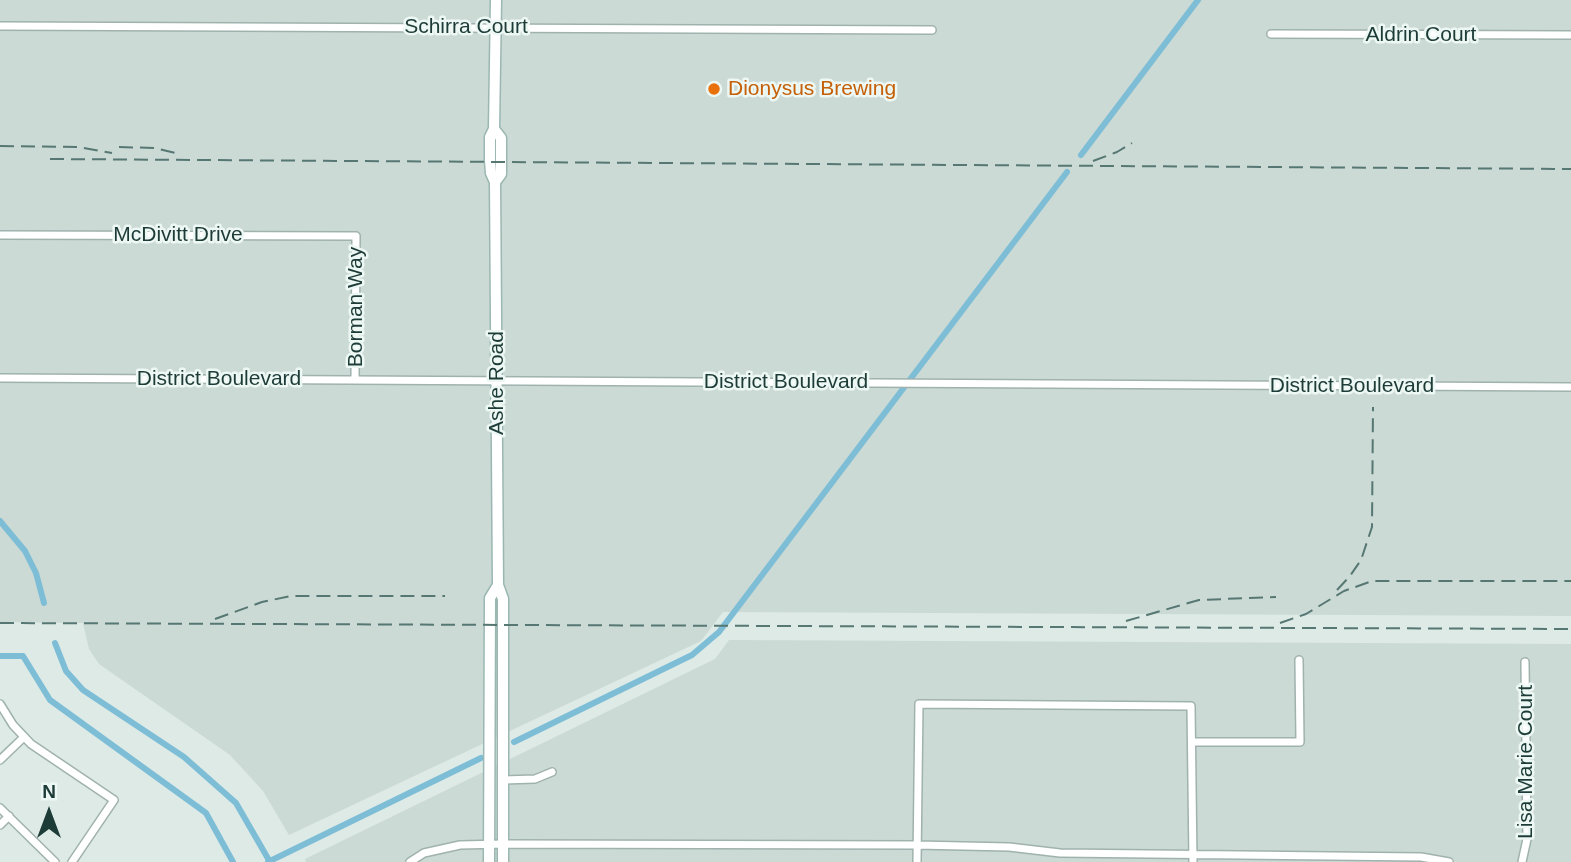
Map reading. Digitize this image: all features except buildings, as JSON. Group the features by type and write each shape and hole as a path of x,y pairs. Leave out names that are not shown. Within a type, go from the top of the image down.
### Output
{"street":[{"name":"Ashe Road","path":"496,0 495,129 490,136 490,160 495,182 498,585 503,599 503,862"},
{"name":"Schirra Court","path":"0,26 932,30"},
{"name":"Aldrin Court","path":"1271,34 1571,35"},
{"name":"McDivitt Drive","path":"0,235 356,236"},
{"name":"Borman Way","path":"355,379 356,236"},
{"name":"District Boulevard","path":"0,378 1571,387"},
{"name":"Ashe Road","path":"489,862 490,598 498,585"},
{"path":"1192,742 1300,742 1299,660"},
{"name":"Lisa Marie Court","path":"1522,862 1527,839 1525,662"},
{"path":"0,704 24,737 43,753 114,800 72,862"},
{"path":"917,862 919,704 1191,706 1193,858"},
{"path":"0,760 24,737"},
{"path":"503,780 535,779 552,772"},
{"path":"0,808 55,862"},
{"path":"0,825 9,816"},
{"path":"410,862 424,853 460,845 489,844 917,845 1009,847 1060,853 1193,858 1421,857 1449,862"}],"shaded area":[{"path":"0,0 1571,0 1571,616 723,612 701,641 289,835 263,791 230,755 99,664 89,649 83,623 0,622"},
{"path":"729,640 1571,644 1571,862 306,862 305,859 715,659"}],"waterway":[{"path":"1081,155 1198,0"},
{"path":"514,742 692,655 719,632 1067,172"},
{"path":"0,521 25,551 36,573 44,603"},
{"path":"55,643 66,671 83,690 184,757 236,803 270,862"},
{"path":"0,656 23,656 50,700 206,813 233,862"},
{"path":"268,862 481,758"}],"railway":[{"path":"1093,161 1132,143"},
{"path":"0,146 78,147 112,153"},
{"path":"119,147 154,148 176,153"},
{"path":"50,159 1571,169"},
{"path":"1337,590 1361,560 1372,527 1373,407"},
{"path":"1280,623 1306,614 1344,591 1372,581 1571,581"},
{"path":"215,619 262,602 291,596 445,596"},
{"path":"1126,621 1199,600 1276,597"},
{"path":"0,623 1571,629"}],"place":[{"name":"Dionysus Brewing","path":"714,89"}]}
